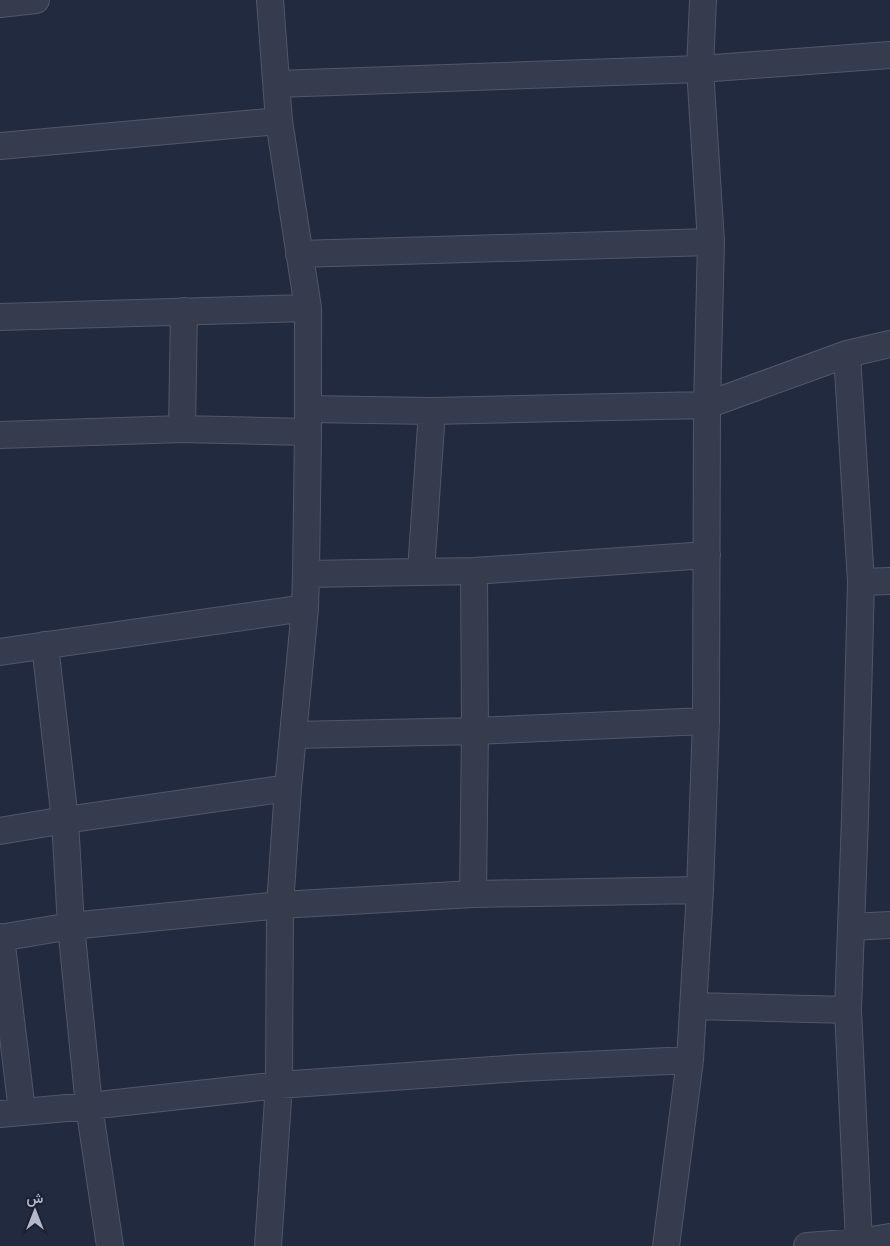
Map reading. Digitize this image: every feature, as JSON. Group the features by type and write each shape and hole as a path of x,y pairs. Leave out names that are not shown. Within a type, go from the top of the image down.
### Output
{"street":[{"path":"0,4 36,0"},
{"path":"268,1246 279,1085 280,905 288,788 305,608 308,421 308,308 279,121 270,0"},
{"path":"666,1246 690,1060 700,890 706,721 707,405 711,242 700,69 703,0"},
{"path":"276,84 700,69 890,55"},
{"path":"0,146 279,121"},
{"path":"299,254 711,242"},
{"path":"0,317 308,308"},
{"path":"182,429 184,311"},
{"path":"0,435 182,429 308,421 432,410 707,405 847,354 890,344"},
{"path":"847,354 861,582 848,1010 860,1244"},
{"path":"421,571 432,410"},
{"path":"306,574 474,571 707,556"},
{"path":"473,894 474,571"},
{"path":"861,582 890,581"},
{"path":"0,652 305,608"},
{"path":"45,645 65,820 71,926 88,1106 110,1246"},
{"path":"293,735 475,731 706,721"},
{"path":"0,831 288,788"},
{"path":"690,1060 520,1068 279,1085 11,1113 0,938 71,926 280,905 473,894 700,890"},
{"path":"851,927 890,925"},
{"path":"693,1006 848,1010"},
{"path":"807,1246 860,1244 890,1237"}]}
